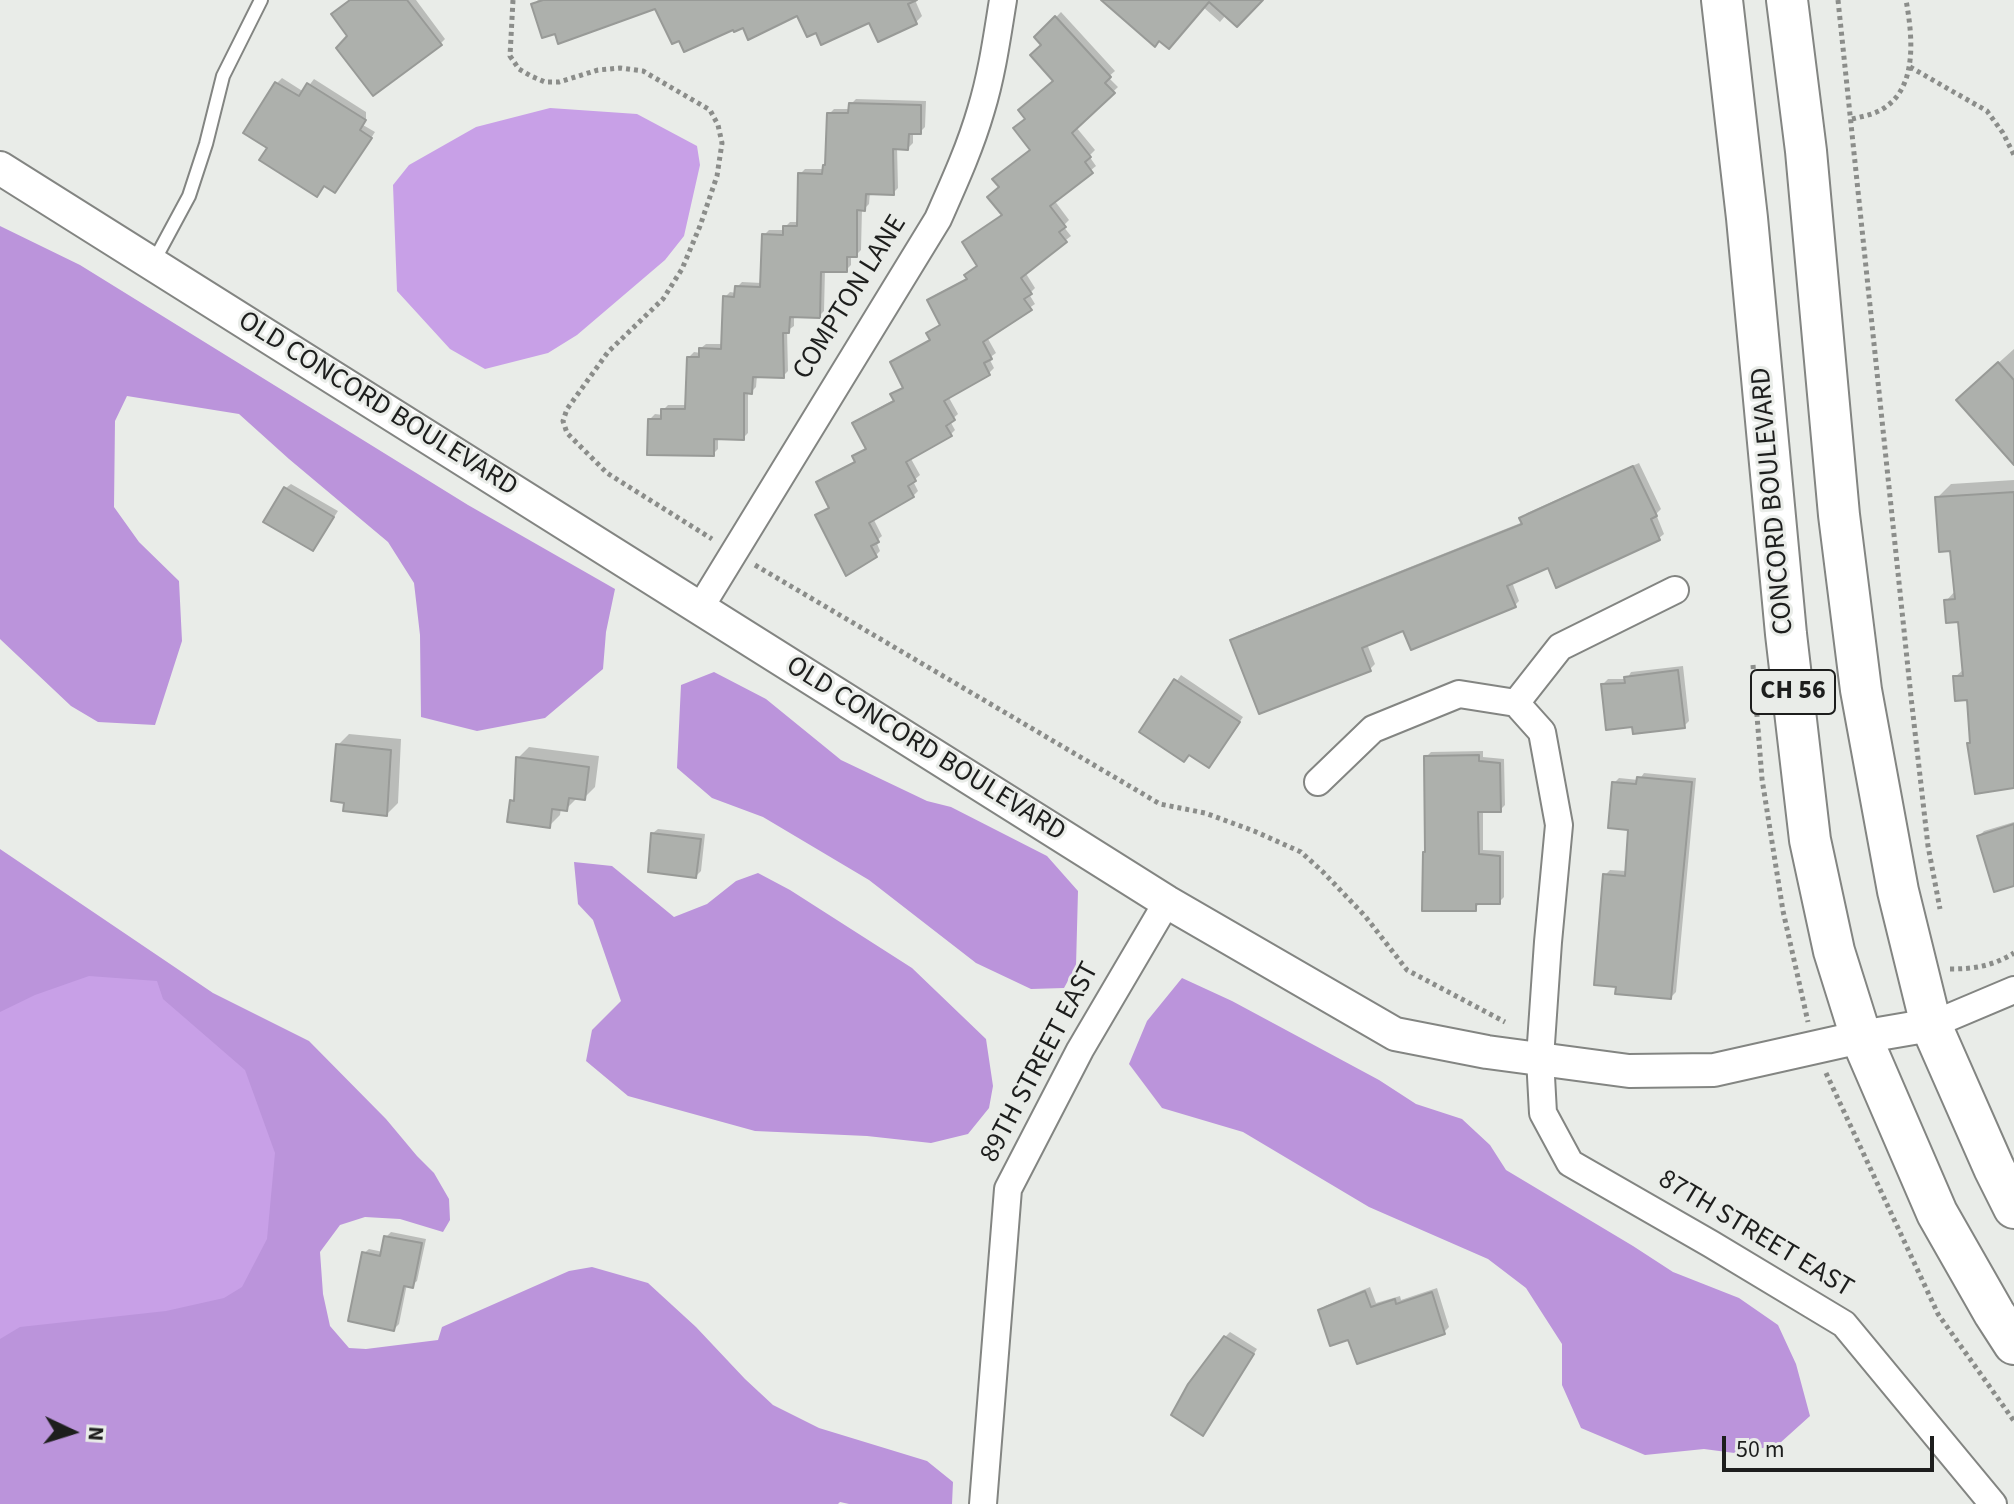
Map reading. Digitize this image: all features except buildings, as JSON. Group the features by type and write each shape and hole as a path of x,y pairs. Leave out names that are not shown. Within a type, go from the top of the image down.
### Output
{"main road":[{"name":"CONCORD BOULEVARD","path":"1722,0 1749,233 1786,634 1810,840 1834,951 1861,1037 1937,1213 2014,1344"},
{"name":"CH 56","path":"1787,0 1806,151 1839,515 1861,690 1898,891 1947,1018 1994,1168 2014,1208"}],"street":[{"name":"COMPTON LANE","path":"700,608 938,219 963,165 981,111 1003,0"},
{"name":"OLD CONCORD BOULEVARD","path":"0,168 1167,902 1395,1034 1487,1052 1541,1046 1629,1071 1714,1070 1947,1018"},
{"path":"1318,782 1373,729 1459,694 1516,703 1560,647 1675,590"},
{"name":"87TH STREET EAST","path":"1516,703 1542,732 1559,825 1541,1046 1543,1113 1570,1163 1844,1324 1993,1504"},
{"name":"89TH STREET EAST","path":"983,1504 1008,1189 1080,1050 1167,902"},
{"path":"1947,1018 2014,990"}],"lane":[{"path":"153,264 189,196 223,76 261,0"}],"path":[{"path":"513,0 510,56 519,69 545,82 559,82 598,70 620,68 643,71 710,110 722,143 717,176 682,269 663,299 608,352 567,409 563,421 567,433 607,473 733,553 1160,804 1217,818 1301,852 1365,916 1407,970 1505,1022 1541,1046"},
{"path":"1838,0 1911,697 1928,846 1942,917"},
{"path":"1852,119 1887,107 1899,94 1910,67 1906,0"},
{"path":"1910,67 1987,111 2014,155"},
{"path":"1949,969 1974,969 2001,961 2014,953"},
{"path":"1947,1018 1948,957"},
{"path":"1793,1020 1806,1014"}],"shaded area":[{"path":"550,108 637,114 697,146 700,165 684,236 665,260 577,335 548,353 485,369 450,349 397,291 393,185 409,165 476,127"},
{"path":"0,226 80,265 468,505 615,589 606,632 603,669 545,718 477,731 421,717 420,635 414,583 388,542 239,414 127,396 115,421 114,507 139,542 179,581 182,641 155,725 98,722 71,706 0,639"},
{"path":"714,672 766,699 841,760 927,801 951,807 1047,856 1078,891 1076,966 1064,988 1031,989 976,963 869,880 763,817 712,798 677,768 681,685"},
{"path":"0,849 213,993 309,1041 434,1173 449,1199 450,1220 443,1232 400,1219 365,1217 340,1225 320,1252 323,1294 330,1326 349,1348 366,1349 438,1340 442,1327 569,1271 592,1267 648,1283 773,1405 819,1428 927,1461 953,1482 952,1504 0,1504"},
{"path":"574,862 612,866 674,917 707,904 736,881 758,873 790,890 912,968 986,1039 993,1086 989,1108 968,1134 931,1143 867,1136 755,1131 628,1096 586,1061 592,1030 621,1001 593,920 578,904"},
{"path":"89,976 157,981 163,999 245,1070 275,1153 267,1239 242,1287 224,1298 166,1311 20,1327 0,1339 0,1012 35,995"},
{"path":"1182,978 1232,1001 1379,1080 1416,1104 1462,1119 1490,1145 1506,1170 1673,1272 1739,1298 1778,1325 1796,1364 1810,1416 1780,1443 1742,1454 1704,1449 1645,1455 1581,1428 1562,1385 1562,1344 1526,1288 1488,1259 1369,1207 1243,1132 1162,1108 1129,1064 1147,1021"}]}
